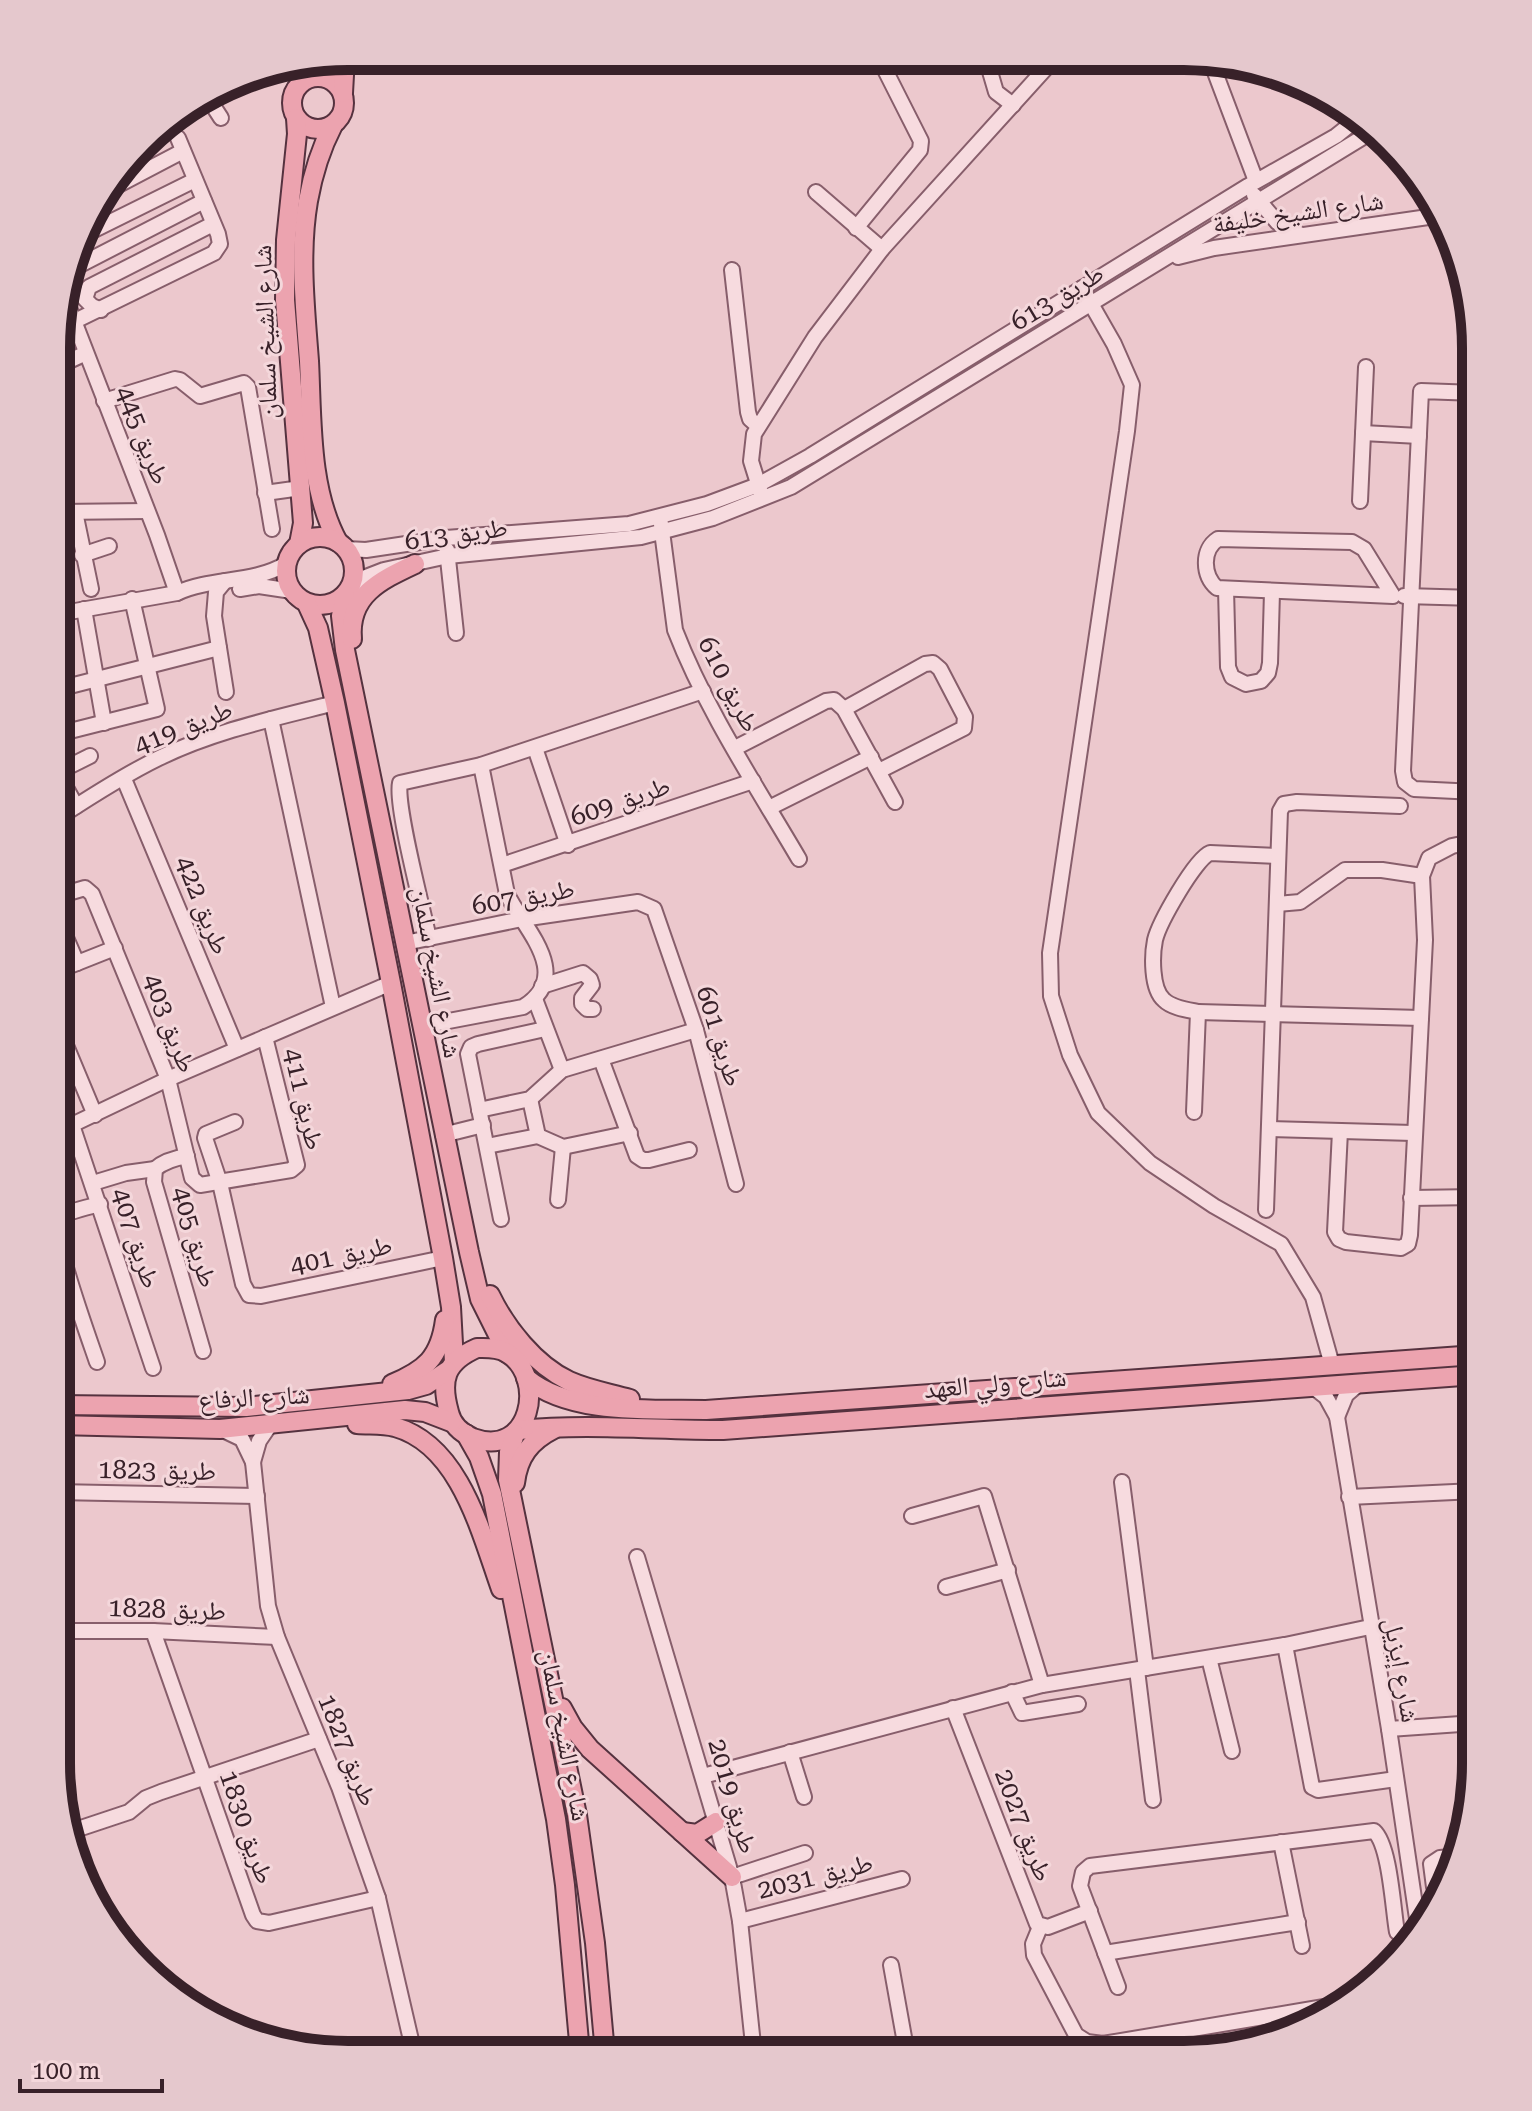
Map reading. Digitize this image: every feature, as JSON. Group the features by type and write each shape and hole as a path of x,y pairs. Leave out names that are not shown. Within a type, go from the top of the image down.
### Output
{"main road":[{"path":"311,72 296,89 292,102 296,118 303,125 323,129 333,125 344,111 344,70"},
{"path":"301,83 310,78 329,79 343,93"},
{"name":"شارع الشيخ سلمان","path":"296,118 286,240 285,300 301,488 303,523 299,544"},
{"name":"شارع الشيخ سلمان","path":"333,125 318,157 308,203 304,291 319,486 329,525 342,546"},
{"path":"318,537 329,537 342,546 353,570 347,593 332,604 307,604 292,591 286,577 286,564 293,549 318,537"},
{"path":"350,677 354,654 351,627 361,599 381,580 415,564"},
{"name":"شارع الشيخ سلمان","path":"347,593 341,616 350,677 443,1135 480,1299 507,1353"},
{"name":"شارع الشيخ سلمان","path":"307,604 318,628 335,703 443,1258 448,1293 451,1366"},
{"path":"469,1252 509,1328 552,1371 590,1389 667,1410"},
{"path":"379,1392 409,1378 431,1361 444,1332 448,1293"},
{"path":"477,1348 493,1348 507,1353 526,1378 529,1402 526,1417 517,1432 497,1442 459,1428 445,1398 451,1366 477,1348"},
{"name":"شارع ولي العهد","path":"526,1378 549,1394 581,1404 667,1410 718,1409 1333,1374 1461,1357"},
{"name":"شارع الرفاع","path":"70,1405 246,1407 342,1398 417,1388 451,1366"},
{"name":"شارع ولي العهد","path":"517,1432 573,1425 640,1430 723,1430 1312,1386 1333,1374 1360,1383 1461,1376"},
{"name":"شارع الرفاع","path":"70,1425 220,1429 405,1410 425,1412 459,1428"},
{"path":"323,1419 395,1427 428,1446 443,1461 469,1498 521,1646"},
{"path":"517,1530 515,1481 518,1464 527,1448 540,1436 555,1428 573,1425"},
{"name":"شارع الشيخ سلمان","path":"459,1428 479,1457 489,1482 556,1819 579,2041"},
{"name":"شارع الشيخ سلمان","path":"517,1432 509,1452 507,1470 584,1857 604,2041"},
{"path":"552,1689 573,1728 590,1749 732,1877"},
{"path":"682,1832 697,1834 716,1822"}],"street":[{"path":"856,228 920,150 921,141 885,70"},
{"path":"990,70 996,92 1013,105"},
{"path":"761,492 752,469 751,452 758,426 815,337 882,249 1044,70"},
{"path":"1214,72 1259,202 1277,222 1301,235"},
{"path":"213,105 221,118"},
{"name":"طريق 613","path":"347,593 375,574 448,556 641,537 761,492 810,456 1349,125"},
{"name":"طريق 613","path":"342,546 366,550 446,538 629,524 791,487 1364,137"},
{"path":"73,322 214,253 220,244 181,144 131,175"},
{"path":"98,228 195,180"},
{"path":"816,192 882,249"},
{"path":"85,260 204,201"},
{"name":"شارع الشيخ خليفة","path":"1162,261 1214,248 1428,217"},
{"path":"86,290 213,224"},
{"path":"732,270 748,412 750,419 758,426"},
{"path":"79,275 86,290 85,299 101,310"},
{"path":"1082,288 1114,344 1132,385 1050,953 1051,996 1070,1055 1098,1113 1150,1163 1214,1206 1281,1244 1313,1297 1333,1374"},
{"name":"طريق 445","path":"72,318 177,593"},
{"path":"70,360 84,354"},
{"path":"1360,501 1366,367"},
{"path":"104,401 175,379 200,396 244,383 248,387 272,529"},
{"path":"1462,392 1421,391 1403,778 1407,785 1418,790 1462,792"},
{"path":"1363,433 1419,436"},
{"path":"265,493 301,488"},
{"path":"70,512 147,511"},
{"path":"75,512 91,589"},
{"name":"طريق 610","path":"660,516 675,630 703,691 799,859"},
{"path":"70,534 78,532"},
{"path":"446,538 456,633"},
{"path":"1393,596 1364,549 1348,541 1218,539 1209,549 1206,570 1213,584 1226,589 1272,592 1393,596 1462,598"},
{"path":"82,555 109,546"},
{"path":"220,587 265,574 286,564"},
{"path":"70,612 177,593 192,586 259,586 292,591"},
{"path":"220,587 214,616 226,692"},
{"path":"1226,589 1228,667 1232,677 1246,684 1261,681 1270,668 1272,592"},
{"path":"70,730 157,709 132,599"},
{"path":"84,609 104,723"},
{"path":"70,686 219,648"},
{"path":"844,709 925,664 933,663 940,669 965,717 964,728 879,771"},
{"path":"429,939 402,811 400,783 481,765 703,691"},
{"path":"735,748 826,701 834,700 844,709 895,802"},
{"name":"طريق 419","path":"70,810 157,759 188,745 335,703"},
{"path":"271,719 333,1007"},
{"path":"535,748 568,845"},
{"path":"70,766 90,756"},
{"path":"769,808 871,757"},
{"path":"481,765 507,894 540,949 545,979 538,993 545,1029 562,1070"},
{"name":"طريق 422","path":"124,779 237,1049"},
{"name":"طريق 609","path":"502,865 753,781"},
{"path":"70,795 76,806"},
{"path":"1266,1210 1280,811 1284,804 1400,806"},
{"path":"379,815 402,811"},
{"path":"1340,1131 1335,1232 1339,1239 1346,1242 1401,1248 1408,1244 1410,1235 1425,940 1422,876 1429,858 1462,844"},
{"path":"1278,856 1210,853 1202,856 1190,872 1155,939 1158,991 1164,1001 1198,1012 1421,1018"},
{"path":"1277,904 1300,902 1345,870 1382,870 1422,876"},
{"name":"طريق 403","path":"70,892 85,888 92,894 168,1079 195,1182 200,1185 220,1183"},
{"name":"طريق 607","path":"405,943 522,919 638,902 650,905"},
{"name":"طريق 601","path":"650,905 696,1030 736,1184"},
{"path":"399,911 422,907"},
{"path":"70,947 77,963"},
{"path":"70,966 115,948"},
{"path":"422,1026 523,1007 538,993 583,973 592,985 582,998 582,1004 587,1009 593,1009"},
{"name":"طريق 411","path":"72,1125 168,1079 391,983"},
{"path":"1194,1112 1198,1012"},
{"path":"501,1219 468,1054 471,1047 545,1029"},
{"path":"443,1135 530,1099 562,1070 696,1030"},
{"name":"طريق 411","path":"220,1183 291,1170 297,1165 265,1037"},
{"path":"601,1059 637,1156 643,1160 689,1150"},
{"path":"70,1062 95,1115"},
{"path":"530,1099 538,1136"},
{"path":"220,1183 209,1155 206,1134 235,1122"},
{"name":"طريق 407","path":"72,1125 153,1368"},
{"path":"1269,1129 1413,1133"},
{"path":"487,1146 538,1136 563,1147 630,1133"},
{"path":"558,1200 563,1147"},
{"name":"طريق 405","path":"187,1156 174,1158 155,1169 154,1182 203,1351"},
{"path":"93,1183 126,1173 155,1169"},
{"name":"طريق 401","path":"220,1183 243,1284 249,1295 261,1296 443,1258"},
{"path":"1411,1198 1461,1197"},
{"path":"70,1214 100,1204"},
{"path":"70,1282 97,1362"},
{"path":"1337,1417 1346,1395 1360,1383"},
{"path":"1312,1386 1330,1402 1337,1417"},
{"path":"70,1403 77,1405"},
{"name":"شارع إيزيل","path":"1337,1417 1416,1915"},
{"path":"253,1462 259,1441 270,1425"},
{"path":"220,1429 242,1439 253,1462"},
{"name":"طريق 1827","path":"253,1462 268,1606 277,1637 339,1787 378,1898 411,2041"},
{"path":"1122,1482 1153,1800"},
{"name":"طريق 1823","path":"70,1492 257,1496"},
{"path":"1349,1497 1461,1492"},
{"path":"912,1516 983,1495 1042,1685"},
{"name":"طريق 2019","path":"637,1557 732,1877 740,1921 753,2041"},
{"path":"946,1587 1008,1570"},
{"path":"703,1776 1042,1685 1285,1645 1370,1627"},
{"name":"طريق 1828","path":"70,1631 153,1631 277,1637"},
{"name":"طريق 1830","path":"153,1631 257,1921 269,1923 378,1898"},
{"path":"1285,1645 1312,1787 1318,1790 1396,1779"},
{"path":"1209,1658 1232,1751"},
{"path":"1012,1692 1022,1713 1078,1704"},
{"name":"طريق 2027","path":"953,1708 1040,1927"},
{"path":"1389,1729 1461,1724"},
{"path":"78,1829 129,1812 146,1798 319,1739"},
{"path":"790,1752 804,1797"},
{"path":"1118,1987 1079,1881 1090,1866 1374,1831 1380,1837 1385,1857 1397,1932"},
{"path":"1281,1842 1302,1946"},
{"path":"732,1877 805,1853"},
{"path":"1385,1857 1408,1854"},
{"path":"1434,1884 1431,1864 1445,1858"},
{"name":"طريق 2031","path":"740,1921 902,1879"},
{"path":"1413,1891 1430,1892"},
{"path":"1086,2041 1072,2030 1034,1955 1033,1944 1040,1927 1048,1927 1090,1911"},
{"path":"1105,1953 1298,1922"},
{"path":"891,1965 905,2041"},
{"path":"1121,2041 1312,2009"}]}
